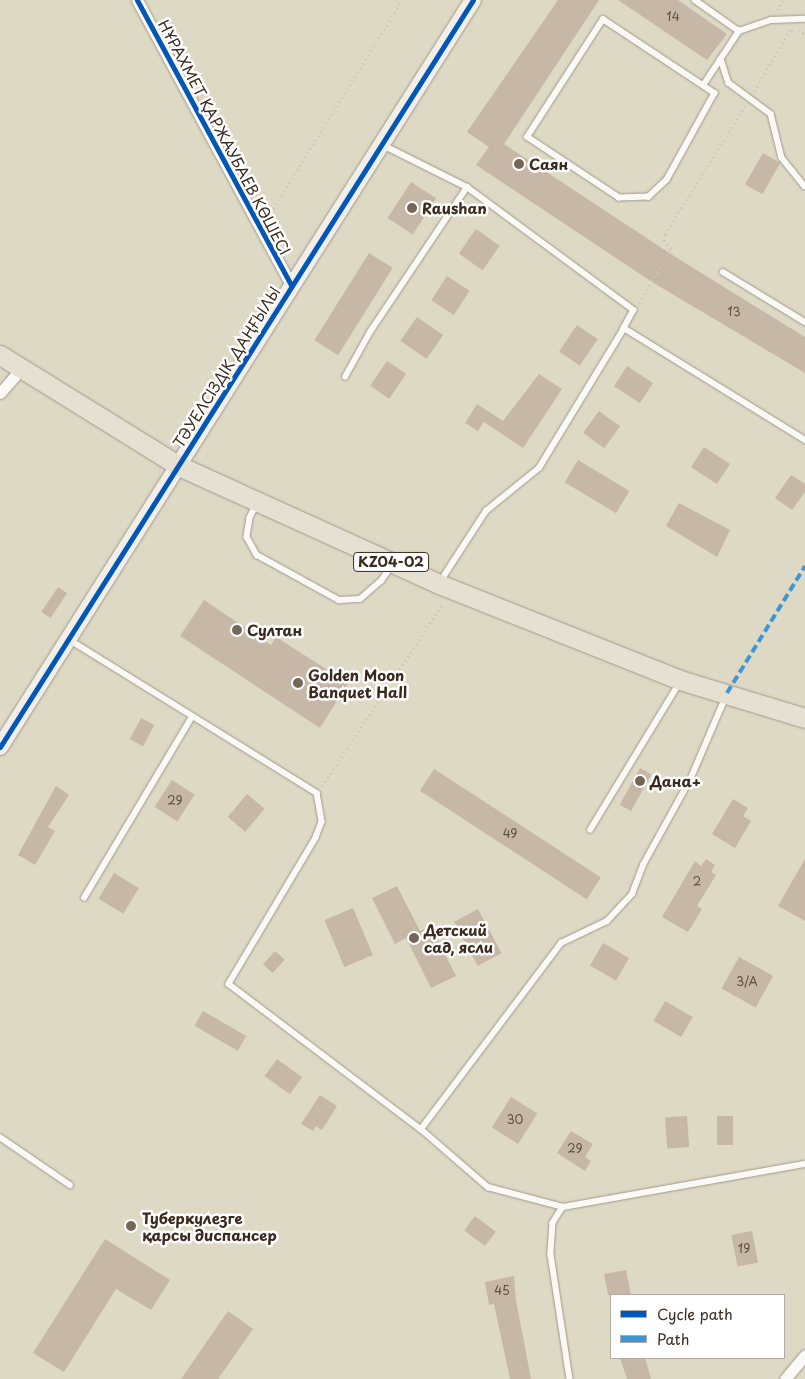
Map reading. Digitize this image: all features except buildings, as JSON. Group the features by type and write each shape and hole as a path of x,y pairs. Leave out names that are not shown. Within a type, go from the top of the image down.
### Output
{"main road":[{"name":"KZ04-02","path":"0,355 180,466 393,563 445,586 680,680 805,718"}],"street":[{"name":"НҰРАХМЕТ ҚАРЖАУБАЕВ КӨШЕСІ","path":"137,0 291,285"},
{"name":"ТӘУЕЛСІЗДІК ДАҢҒЫЛЫ","path":"0,747 180,466 291,285 473,0"},
{"path":"0,393 22,368"},
{"path":"786,1379 805,1355"}],"lane":[{"path":"695,0 739,31"},
{"path":"603,19 704,84 714,93 667,180 649,197 619,198 527,136 603,19"},
{"path":"704,84 739,31 771,20 794,21 805,19"},
{"path":"721,59 729,84 772,114 782,158 805,186"},
{"path":"381,144 467,187 634,310 539,468 486,511 445,586"},
{"path":"345,377 370,332 467,187"},
{"path":"723,272 805,322"},
{"path":"624,328 805,440"},
{"path":"258,501 250,518 247,537 257,555 339,600 360,599 381,581 393,563"},
{"path":"68,639 317,793 322,822 316,838 229,984 421,1130 488,1187 563,1207 805,1164"},
{"path":"590,830 680,680"},
{"path":"421,1130 561,942 607,921 632,894 643,865 690,780 727,693"},
{"path":"84,898 192,717"},
{"path":"0,1137 70,1185"},
{"path":"563,1207 553,1224 552,1255 571,1378"}],"path":[{"path":"261,229 402,0"},
{"path":"634,310 670,249 664,241 665,234 792,29 794,21"},
{"path":"792,29 805,34"},
{"path":"317,793 445,586"}],"marked path":[{"path":"727,693 805,566"}],"cycle path":[{"path":"137,0 291,285"},
{"path":"0,747 473,0"}],"place":[{"name":"Саян","path":"519,164"},
{"name":"Raushan","path":"412,208"},
{"name":"Султан","path":"237,630"},
{"name":"Golden Moon Banquet Hall","path":"298,683"},
{"name":"Дана+","path":"640,781"},
{"name":"Детский сад, ясли","path":"414,938"},
{"name":"Туберкулезге қарсы диспансер","path":"131,1226"}]}
